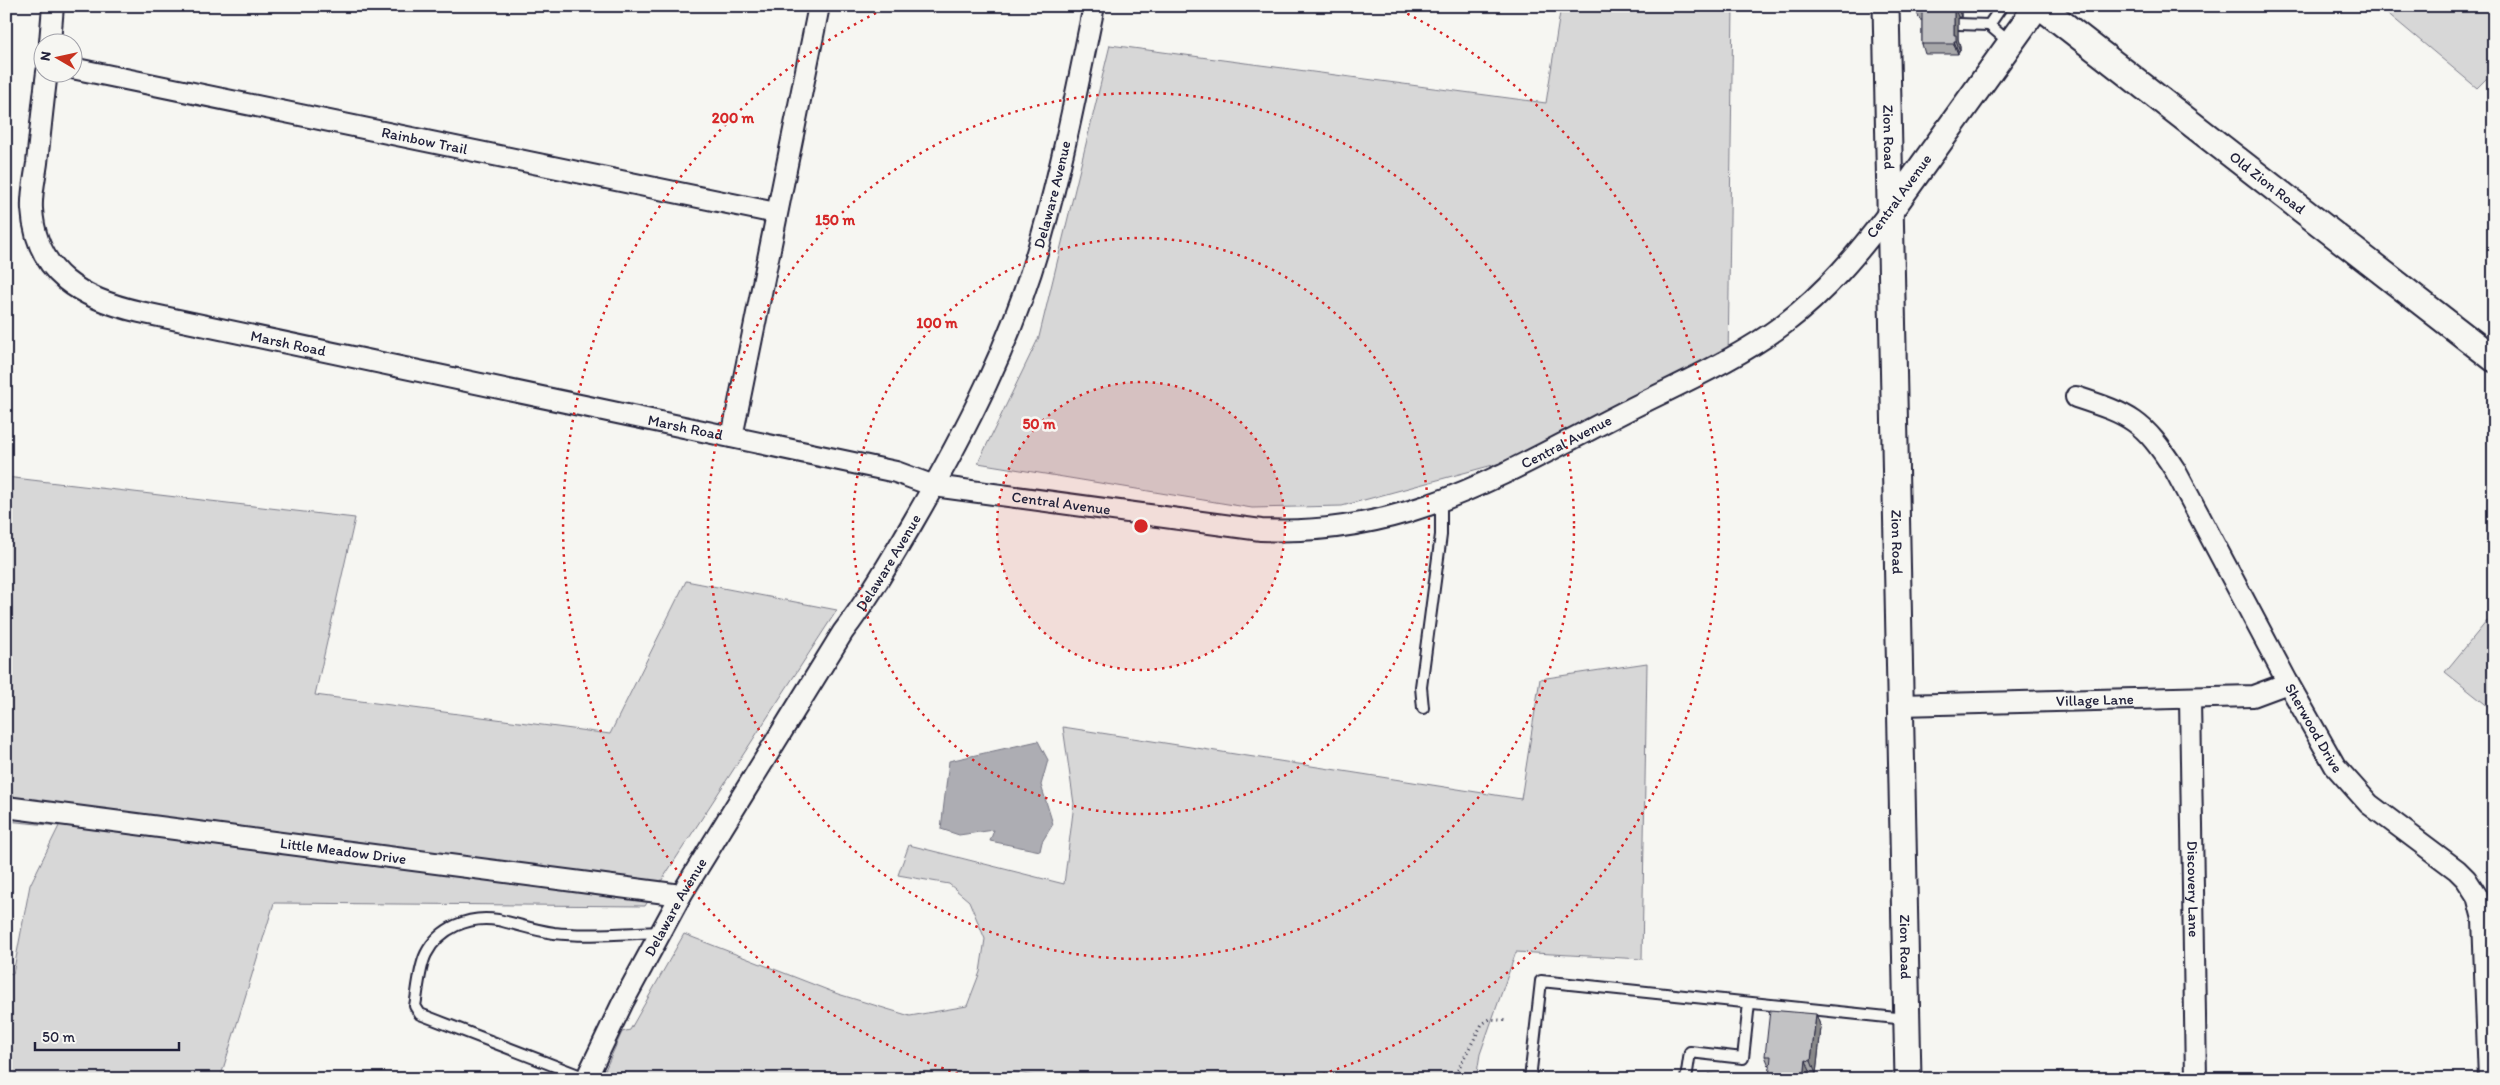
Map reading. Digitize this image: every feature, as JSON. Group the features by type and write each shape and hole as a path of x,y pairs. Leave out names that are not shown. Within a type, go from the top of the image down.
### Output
{"street":[{"path":"51,32 53,6"},
{"name":"Marsh Road","path":"732,437 819,6"},
{"name":"Delaware Avenue","path":"586,1079 623,1002 681,895 843,632 863,606 934,486 991,378 1017,314 1041,239 1058,173 1094,6"},
{"name":"Zion Road","path":"1886,6 1908,1079"},
{"name":"Central Avenue","path":"934,486 1196,523 1279,531 1347,527 1379,521 1441,503 1496,477 1751,346 1793,317 1828,285 1860,251 2009,42 2039,6"},
{"name":"Old Zion Road","path":"2039,6 2494,359"},
{"name":"Rainbow Trail","path":"82,70 776,213"},
{"name":"Marsh Road","path":"46,82 32,207 35,232 42,251 56,270 75,288 96,300 140,312 896,472 934,486"},
{"name":"Sherwood Drive","path":"2076,397 2125,414 2154,439 2175,470 2288,683 2329,755 2346,780 2369,804 2457,870 2472,887 2483,919 2490,953 2489,1079"},
{"name":"Village Lane","path":"1900,705 2253,696 2288,683"},
{"name":"Discovery Lane","path":"2190,699 2196,1079"},
{"name":"Little Meadow Drive","path":"6,807 681,895"}],"lane":[{"path":"1989,25 2002,6"},
{"path":"1958,24 1989,25 2009,42"},
{"path":"1422,708 1421,687 1441,535 1441,503"},
{"path":"586,1079 420,1014 415,1006 425,955 438,936 456,925 474,920 497,920 527,929 557,933 661,932"},
{"path":"1530,1079 1541,981 1907,1020"},
{"path":"1686,1079 1690,1052 1743,1058 1749,1003"}],"path":[{"path":"1453,1079 1482,1024 1490,1018 1508,1021"}],"shaded area":[{"path":"1561,6 1733,6 1728,360 1559,447 1342,506 1252,508 978,463 1039,337 1110,45 1546,103"},
{"path":"2379,6 2494,6 2494,71 2477,88"},
{"path":"6,477 355,518 315,695 610,734 686,581 837,610 645,906 274,903 220,1079 6,1079 6,972 13,974 30,885 59,826 6,821"},
{"path":"2487,621 2494,623 2494,711 2445,672"},
{"path":"1647,663 1642,959 1516,952 1480,1054 1476,1079 1041,1079 1023,1074 1004,1073 968,1079 601,1079 622,1032 630,1030 684,934 838,994 910,1016 967,1006 980,972 985,939 969,901 949,884 898,875 909,845 1064,884 1074,804 1063,727 1521,799 1540,679"},
{"path":"1038,741 1048,760 1041,785 1053,824 1042,842 1040,851 990,841 994,830 959,835 941,829 949,761"}],"building":[{"path":"1916,6 1954,6 1954,35 1956,35 1956,41 1954,41 1954,44 1922,44 1922,10 1916,10"},
{"path":"1770,1010 1816,1014 1811,1061 1806,1060 1804,1079 1769,1079 1771,1056 1765,1056"},
{"path":"1709,1074 1758,1079 1709,1079"}]}
